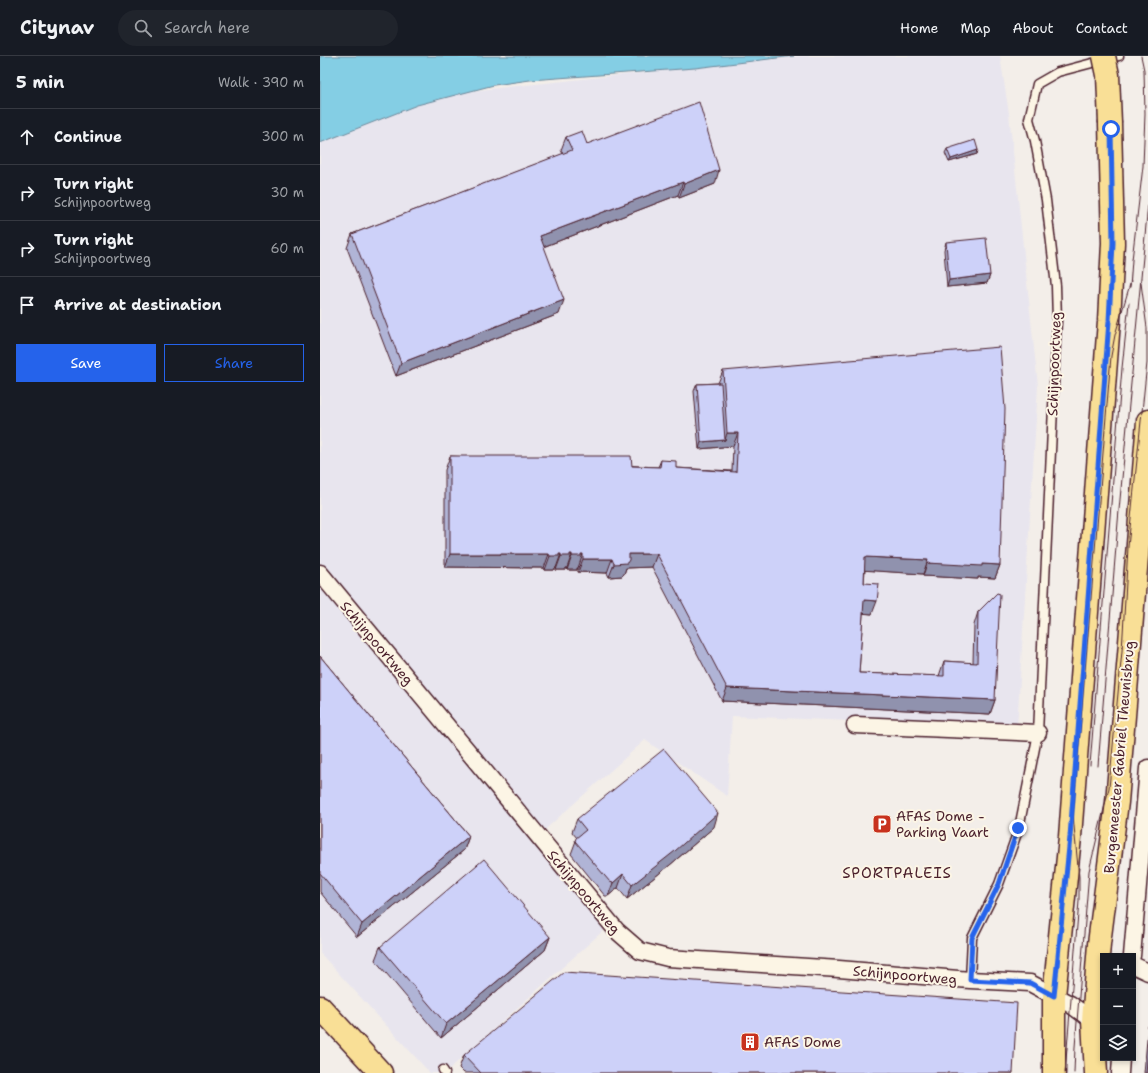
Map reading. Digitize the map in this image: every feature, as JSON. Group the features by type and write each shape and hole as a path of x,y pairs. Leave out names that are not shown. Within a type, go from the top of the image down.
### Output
{"main road":[{"path":"1054,1073 1054,996 1070,837 1109,321 1113,243 1108,75 1104,56"},
{"name":"Burgemeester Gabriel Theunisbrug","path":"1093,1021 1099,944 1117,802 1148,421"},
{"path":"320,1007 381,1073"},
{"path":"1093,1021 1096,1073"}],"street":[{"name":"Schijnpoortweg","path":"320,573 617,931 640,951 668,958 1030,983 1070,1004 1093,1021"},
{"path":"856,725 1038,733"},
{"path":"1132,953 1148,768"},
{"path":"1136,966 1148,972"},
{"path":"1120,1073 1121,1061"}],"lane":[{"name":"Schijnpoortweg","path":"970,980 972,938 999,884 1018,828 1038,733 1057,321 1056,286 1046,200 1035,141 1029,119 1037,84 1058,72 1119,56"}],"shaded area":[{"path":"799,56 1000,56 1009,114 1038,386 1017,728 732,716 727,796 645,740 540,834 604,930 445,1073 430,1073 320,953 320,143 417,105 462,92"}],"water":[{"path":"320,56 794,56 695,68 530,80 494,85 417,105 320,143"}],"building":[{"path":"699,102 719,170 540,236 564,300 401,363 352,234 572,150 566,137 582,131 587,144"},
{"path":"975,140 978,150 951,159 947,149"},
{"path":"986,238 990,275 949,280 946,242"},
{"path":"1000,347 1005,409 1000,565 982,564 982,566 927,563 928,560 865,557 864,583 879,584 877,601 864,600 859,673 944,676 944,661 977,663 978,612 997,593 1000,594 995,700 727,688 657,554 629,554 629,560 627,563 614,564 612,559 583,559 583,554 581,554 581,556 572,556 572,554 570,554 570,556 561,556 561,554 559,554 559,556 550,556 549,554 450,554 450,456 631,456 632,466 660,467 661,460 676,461 676,468 736,472 738,433 727,433 723,371"},
{"path":"721,383 725,440 701,442 697,384"},
{"path":"320,656 469,836 362,924 320,873"},
{"path":"664,749 718,813 675,851 632,885 623,874 613,883 610,882 575,841 576,838 586,830 577,819"},
{"path":"484,859 550,937 446,1024 380,947"},
{"name":"AFAS Dome","path":"564,972 1017,1003 1013,1073 481,1073 464,1055"},
{"path":"1148,1049 1148,1073 1146,1073"}],"tram line":[{"path":"1130,287 1143,166 1145,114 1144,70 1141,56"},
{"path":"1098,766 1119,510 1148,204"},
{"path":"1065,1073 1079,901 1079,877 1073,816 1111,356 1115,335 1131,281"},
{"path":"1074,1073 1089,871 1109,788 1122,651 1128,547 1147,363 1147,328 1141,283"},
{"path":"1090,765 1122,368 1129,303"}],"place":[{"name":"AFAS Dome - Parking Vaart","path":"882,824"},
{"name":"AFAS Dome","path":"750,1042"}],"district":[{"name":"SPORTPALEIS","path":"897,873"}],"route":[{"path":"1018,828 999,884 972,938 970,980 1030,983 1054,996 1070,837 1109,321 1113,243 1111,129"}]}
